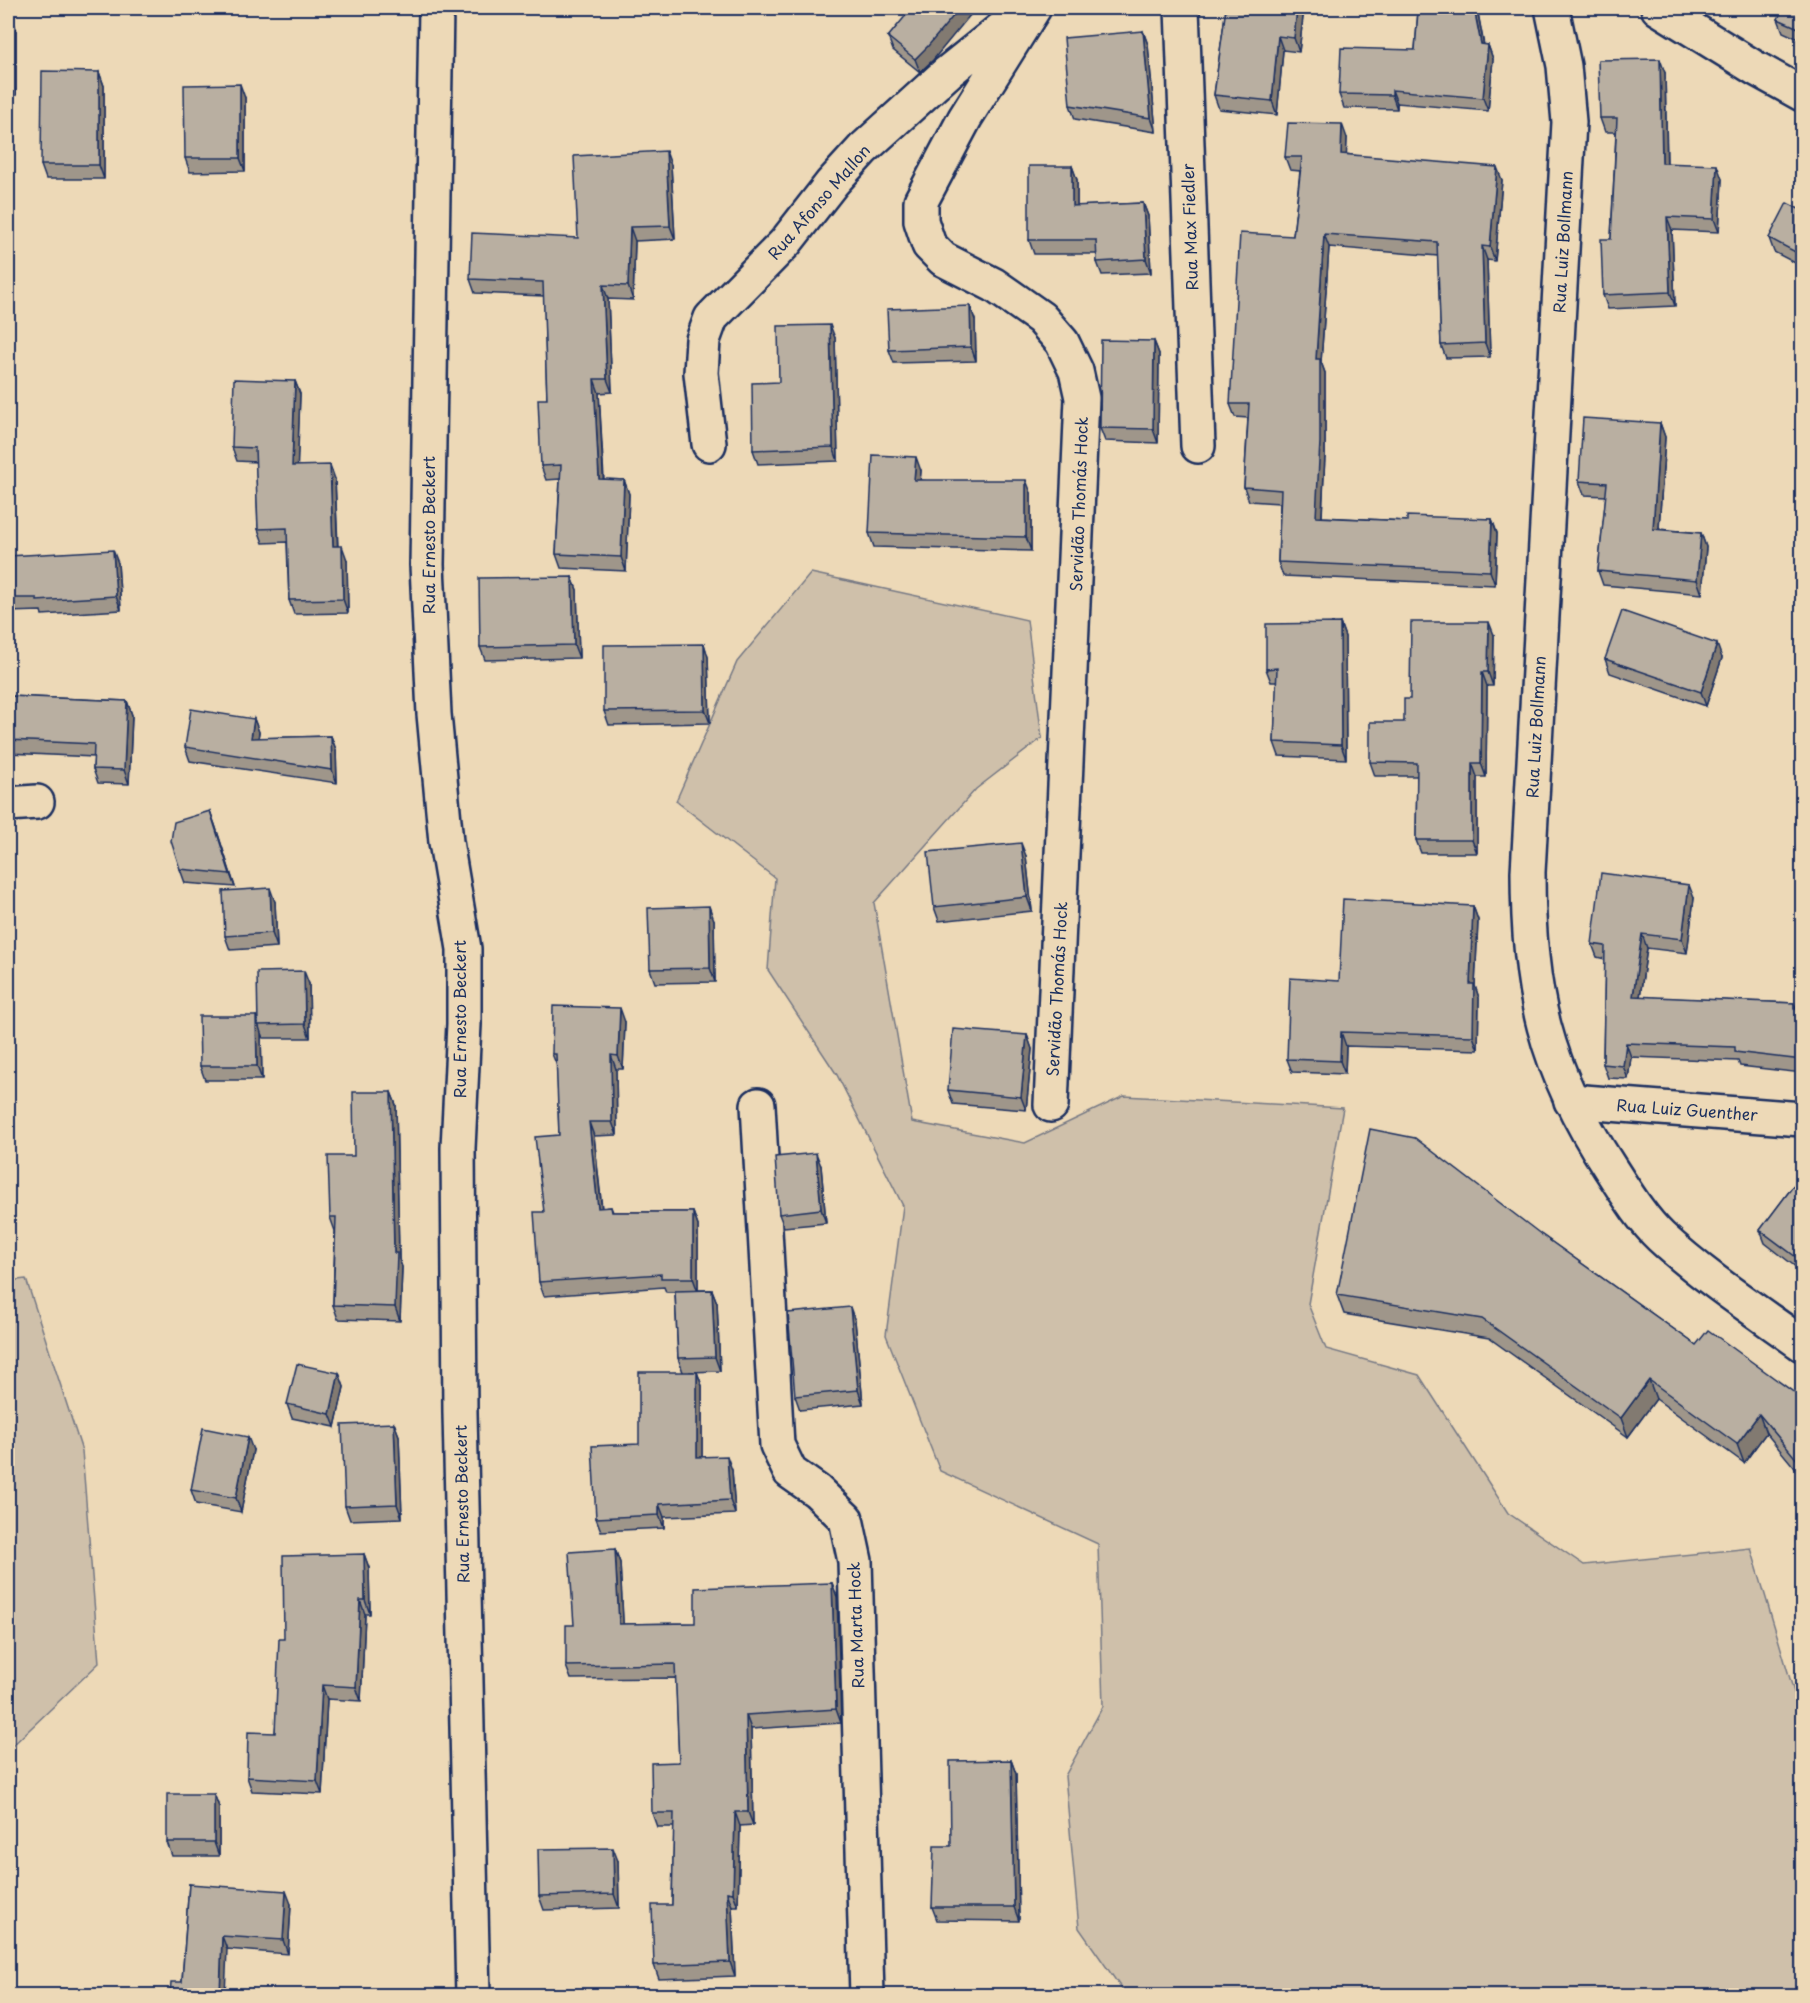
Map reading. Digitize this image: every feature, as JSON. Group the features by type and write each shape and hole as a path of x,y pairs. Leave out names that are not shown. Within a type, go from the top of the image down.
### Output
{"street":[{"name":"Rua Ernesto Beckert","path":"436,8 427,565 435,726 447,842 464,949 464,1024 458,1148 460,1413 473,1995"},
{"name":"Rua Afonso Mallon","path":"709,444 701,373 703,340 711,318 785,243 832,183 870,142 948,72 1029,8"},
{"name":"Servidão Thomás Hock","path":"1034,8 965,118 921,201 921,221 929,244 943,259 994,285 1041,318 1062,342 1076,371 1082,398 1051,1105"},
{"name":"Rua Max Fiedler","path":"1182,8 1198,446"},
{"name":"Rua Luiz Bollmann","path":"1552,8 1564,66 1569,122 1529,860 1528,936 1541,1020 1571,1101 1626,1192 1660,1236 1703,1272 1803,1344"},
{"path":"1658,8 1755,68 1803,94"},
{"name":"Rua Luiz Guenther","path":"1571,1101 1803,1119"},
{"name":"Rua Marta Hock","path":"758,1105 777,1445 790,1472 818,1491 846,1519 855,1561 867,1995"}],"shaded area":[{"path":"811,573 1027,620 1042,738 976,789 874,903 912,1122 1025,1143 1124,1096 1343,1108 1308,1304 1326,1349 1419,1375 1508,1513 1584,1565 1751,1548 1802,1719 1802,1995 1126,1995 1079,1928 1065,1776 1103,1706 1098,1544 940,1471 886,1335 903,1206 837,1075 768,970 775,878 676,801 737,662"},
{"path":"26,1279 82,1451 99,1663 8,1750 8,1281"}],"building":[{"path":"912,8 960,8 915,59 888,37"},
{"path":"1226,8 1297,8 1294,38 1278,36 1272,101 1214,95"},
{"path":"1418,8 1474,8 1481,44 1488,45 1483,98 1392,90 1392,95 1339,94 1341,48 1415,50"},
{"path":"1783,8 1803,8 1803,30 1778,19"},
{"path":"8,15 11,15 11,81 8,81"},
{"path":"1143,31 1151,118 1070,105 1064,38"},
{"path":"1660,59 1662,163 1717,165 1714,219 1667,217 1670,292 1603,295 1601,239 1611,239 1617,118 1600,118 1598,60"},
{"path":"42,71 99,72 99,165 41,165"},
{"path":"240,84 240,158 185,158 184,85"},
{"path":"1288,123 1342,124 1341,154 1497,167 1490,247 1482,246 1485,343 1441,345 1437,242 1324,234 1316,359 1320,359 1320,442 1316,517 1407,521 1407,516 1492,519 1490,571 1278,562 1281,490 1244,487 1249,404 1230,404 1240,233 1293,236 1302,157 1285,157"},
{"path":"666,151 670,226 630,227 628,286 603,285 607,379 594,379 599,479 624,480 621,557 556,554 561,465 541,466 538,399 547,399 543,282 470,279 472,233 578,238 574,156"},
{"path":"1029,166 1072,166 1072,206 1143,203 1146,259 1097,262 1096,240 1029,240"},
{"path":"1787,203 1803,211 1803,256 1769,238"},
{"path":"970,306 971,347 889,350 887,309"},
{"path":"830,325 833,447 753,450 752,383 779,382 778,326"},
{"path":"1101,340 1154,341 1153,429 1100,428"},
{"path":"234,379 295,381 292,466 330,465 333,546 342,546 343,599 289,600 287,528 258,529 255,448 232,447"},
{"path":"1583,418 1660,423 1653,529 1701,533 1697,580 1598,571 1607,483 1579,481"},
{"path":"873,455 916,457 914,480 1026,480 1026,537 869,533"},
{"path":"1803,508 1803,531 1797,529"},
{"path":"113,550 116,596 37,601 37,598 8,598 8,556"},
{"path":"572,577 574,645 480,647 479,578"},
{"path":"1622,611 1717,644 1701,692 1605,659"},
{"path":"1411,622 1489,622 1488,672 1482,672 1481,763 1472,763 1472,840 1416,840 1417,763 1370,762 1370,722 1404,722 1404,699 1410,699"},
{"path":"1340,623 1341,745 1274,742 1277,668 1266,669 1266,624"},
{"path":"704,644 705,710 604,711 604,645"},
{"path":"8,696 127,701 124,770 93,769 94,744 8,740"},
{"path":"191,709 254,719 251,738 331,736 332,770 185,747"},
{"path":"210,811 230,874 180,869 171,841 174,822"},
{"path":"1021,843 1027,897 934,907 928,852"},
{"path":"1601,873 1689,885 1682,939 1642,934 1633,996 1794,1003 1794,1009 1803,1009 1803,1065 1802,1060 1735,1052 1735,1047 1626,1043 1623,1066 1603,1064 1605,946 1592,944"},
{"path":"270,888 272,933 225,936 223,891"},
{"path":"1343,899 1473,906 1470,984 1474,984 1473,1036 1341,1032 1340,1061 1287,1059 1290,978 1339,981"},
{"path":"709,906 710,968 650,969 648,908"},
{"path":"304,971 305,1024 258,1025 257,972"},
{"path":"553,1006 620,1008 618,1056 611,1055 612,1122 589,1122 598,1208 611,1207 612,1212 693,1212 693,1278 661,1278 661,1274 539,1282 534,1212 544,1212 535,1137 559,1135 556,1054 552,1054"},
{"path":"199,1016 256,1016 257,1066 200,1066"},
{"path":"953,1029 1027,1035 1021,1097 948,1090"},
{"path":"353,1092 391,1092 394,1253 397,1253 395,1307 333,1305 336,1217 330,1217 328,1156 354,1156"},
{"path":"1370,1129 1415,1138 1542,1235 1696,1345 1708,1330 1803,1399 1803,1467 1759,1414 1737,1444 1649,1380 1621,1418 1482,1319 1337,1295"},
{"path":"816,1153 821,1209 779,1214 775,1157"},
{"path":"1803,1173 1803,1248 1796,1257 1760,1230"},
{"path":"712,1290 715,1357 678,1358 675,1291"},
{"path":"850,1307 858,1390 795,1396 788,1313"},
{"path":"297,1364 339,1373 330,1414 287,1404"},
{"path":"639,1372 697,1372 697,1457 727,1456 730,1500 659,1504 659,1515 596,1518 592,1446 639,1444"},
{"path":"394,1423 397,1504 345,1506 342,1425"},
{"path":"203,1428 248,1437 236,1498 191,1490"},
{"path":"615,1549 619,1624 695,1623 695,1588 832,1583 836,1709 746,1715 748,1812 735,1812 733,1893 727,1892 730,1962 654,1965 652,1905 672,1905 674,1813 652,1813 651,1763 679,1762 675,1664 566,1666 566,1625 574,1625 569,1552"},
{"path":"364,1554 365,1600 360,1600 356,1687 322,1685 317,1781 247,1777 248,1732 275,1733 279,1639 284,1639 283,1556"},
{"path":"1011,1760 1014,1907 932,1907 934,1846 951,1846 950,1761"},
{"path":"167,1794 214,1794 214,1842 167,1842"},
{"path":"613,1848 614,1894 539,1896 538,1849"},
{"path":"189,1884 286,1891 283,1940 222,1936 220,1995 170,1995 171,1982 182,1982"}]}
